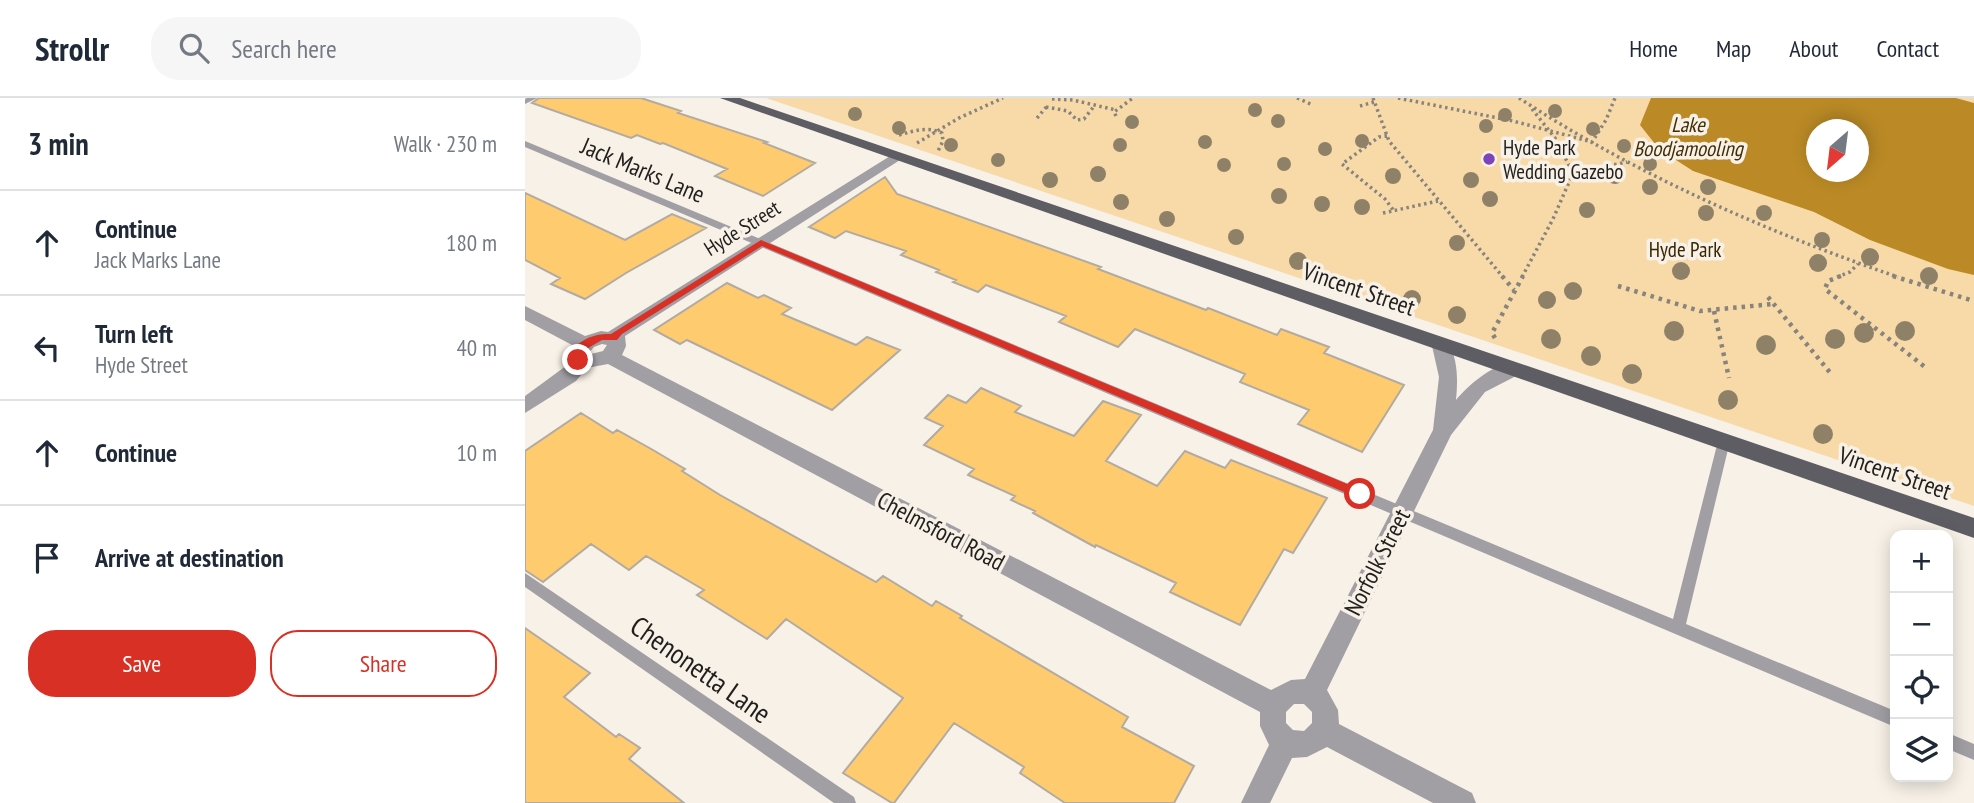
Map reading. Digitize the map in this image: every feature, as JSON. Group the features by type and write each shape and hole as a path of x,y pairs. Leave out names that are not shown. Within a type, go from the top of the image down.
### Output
{"main road":[{"name":"Vincent Street","path":"727,98 903,152 1441,346 1974,528"}],"street":[{"name":"Hyde Street","path":"611,347 618,332 903,152"},
{"path":"525,313 584,353"},
{"path":"525,405 569,376 584,353 601,337 611,347"},
{"name":"Norfolk Street","path":"1441,346 1449,377 1443,430"},
{"name":"Chelmsford Road","path":"611,347 1274,705"},
{"name":"Norfolk Street","path":"1311,694 1443,430 1478,387 1511,370"},
{"path":"1297,691 1311,694 1321,703 1327,716 1324,731 1315,741 1300,745 1286,741 1276,732 1272,718 1274,705 1284,695 1297,691"},
{"path":"1324,731 1462,803"},
{"path":"1255,803 1286,741"}],"lane":[{"path":"525,102 533,98"},
{"name":"Jack Marks Lane","path":"525,144 1890,717"},
{"path":"1678,628 1724,442"},
{"name":"Chenonetta Lane","path":"525,579 848,803"},
{"path":"1953,743 1974,752"}],"path":[{"path":"903,152 938,130 1003,98"},
{"path":"1084,103 1090,98"},
{"path":"1037,118 1053,99 1115,110 1133,98"},
{"path":"1297,98 1313,105"},
{"path":"1398,98 1549,130 1591,142"},
{"path":"1519,98 1591,142 1747,218 1858,264 1974,301"},
{"path":"1591,142 1606,120 1615,98"},
{"path":"1360,106 1373,100 1387,136 1514,290"},
{"path":"1046,107 1068,111 1077,120 1084,119 1094,105"},
{"path":"1529,105 1549,130 1573,173"},
{"path":"1115,110 1116,116"},
{"path":"890,138 925,129 938,130 942,133 943,141 935,155"},
{"path":"1387,136 1379,137 1342,164 1376,191 1394,211"},
{"path":"1573,173 1628,161"},
{"path":"1497,341 1492,333 1553,219 1573,173"},
{"path":"1383,213 1438,201"},
{"path":"1858,264 1850,272 1828,281 1825,289 1926,367"},
{"path":"1618,286 1700,311 1714,312 1773,304"},
{"path":"1768,297 1832,375"},
{"path":"1714,312 1729,378"}],"green space":[{"name":"Hyde Park","path":"766,98 1974,98 1974,506"}],"water":[{"name":"Lake Boodjamooling","path":"1651,98 1956,98 1974,103 1974,275 1948,269 1870,240 1814,212 1693,171 1659,149 1640,125"}],"building":[{"path":"539,98 641,98 767,142 764,143 815,163 763,196 715,176 727,169 663,143 637,135 631,138 532,103"},
{"path":"885,177 897,194 1101,267 1098,269 1206,310 1208,308 1277,335 1281,329 1329,347 1324,353 1404,385 1362,452 1298,424 1309,410 1240,382 1245,374 1135,329 1118,347 1059,322 1066,316 986,285 978,292 953,282 956,280 936,272 939,270 901,255 906,251 846,231 835,238 809,227"},
{"path":"525,193 625,240 672,214 706,228 585,299 551,284 560,278 525,260"},
{"path":"727,283 758,298 764,295 791,308 782,314 856,345 867,337 900,350 832,410 687,340 680,344 654,330"},
{"path":"981,388 1021,406 1015,412 1074,436 1103,401 1141,415 1106,461 1157,486 1185,451 1225,468 1231,460 1327,498 1293,553 1284,549 1240,625 1170,592 1176,583 1096,545 1095,547 1033,513 1035,511 1011,500 1015,496 968,475 974,469 924,445 943,426 925,418 948,395 966,403"},
{"path":"581,413 613,433 617,430 653,450 720,495 876,582 883,576 932,606 936,601 962,616 960,618 1128,717 1122,727 1194,766 1174,803 1065,803 1020,773 1024,767 954,723 892,803 843,773 903,698 786,619 767,639 697,595 704,590 646,556 629,570 591,544 543,582 525,570 525,451"},
{"path":"525,628 590,673 564,697 616,737 619,734 640,748 629,759 684,803 525,803"}],"place":[{"name":"Hyde Park Wedding Gazebo","path":"1489,159"}],"route":[{"path":"578,360 576,354 582,345 601,337 614,337 761,243 1360,494"}]}
